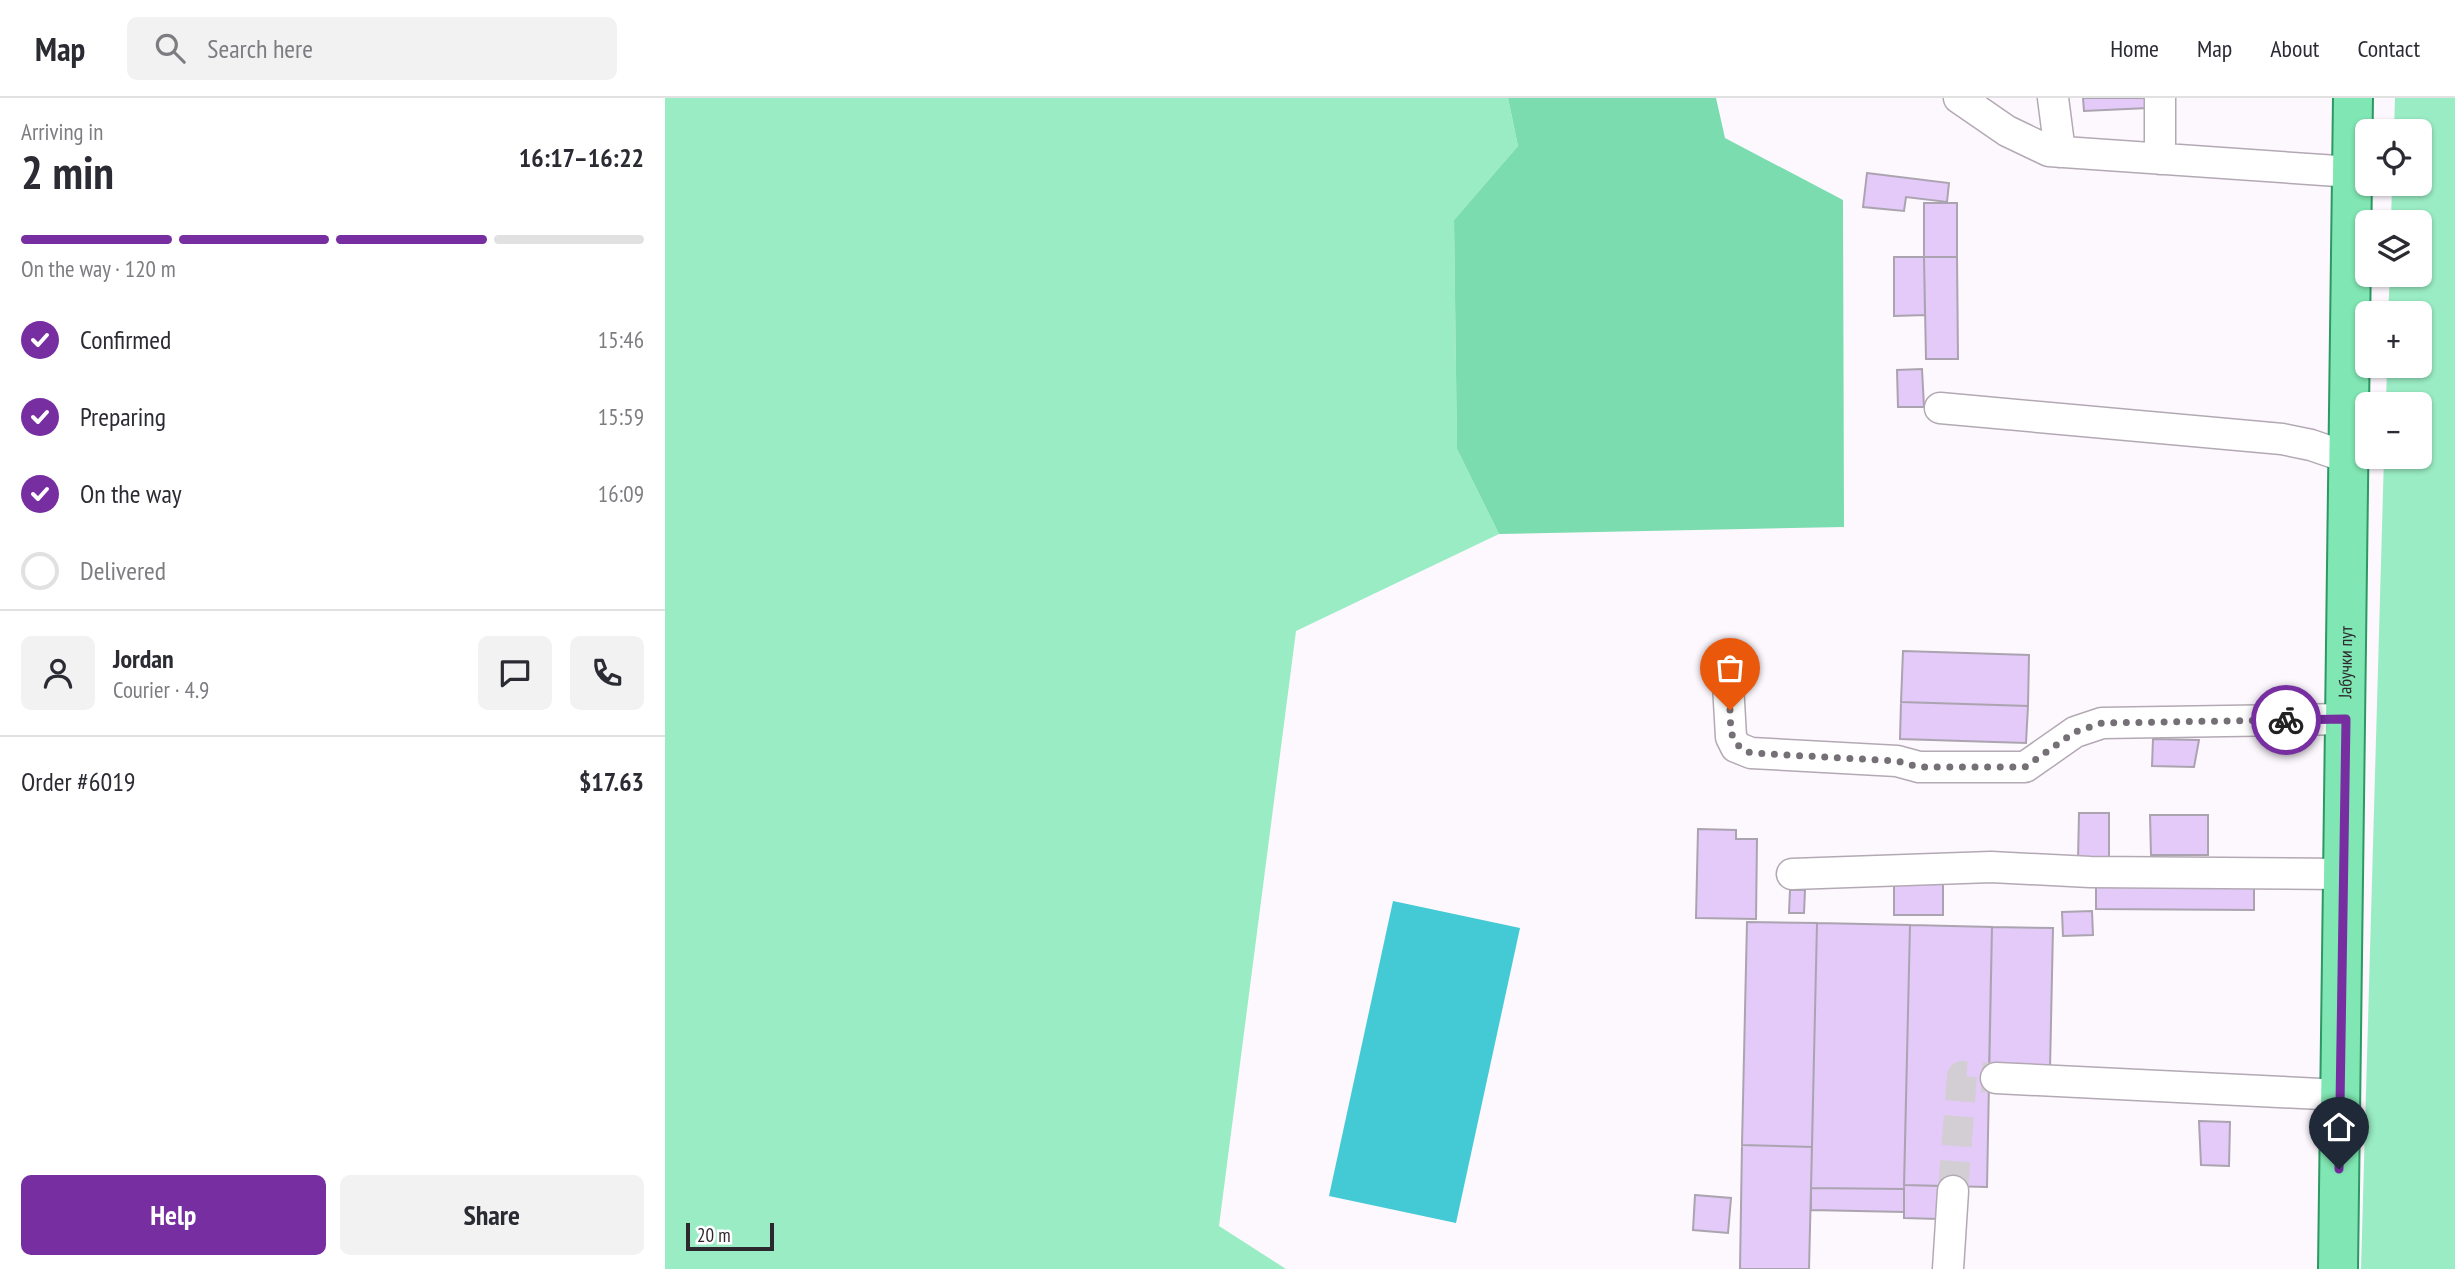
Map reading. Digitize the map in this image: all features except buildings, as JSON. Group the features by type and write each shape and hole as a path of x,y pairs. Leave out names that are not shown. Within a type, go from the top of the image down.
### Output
{"main road":[{"name":"Јабучки пут","path":"2338,1269 2353,98"}],"lane":[{"path":"1959,98 2007,131 2049,151 2352,172"},
{"path":"2053,98 2060,152"},
{"path":"2160,98 2160,159"},
{"path":"1940,408 2282,439 2311,445 2349,458"},
{"path":"1728,684 1731,737 1736,747 1751,753 1897,761 1919,767 2025,767 2075,732 2102,723 2346,719"},
{"path":"1791,874 1991,867 2090,872 2343,874"},
{"path":"1996,1078 2341,1095"},
{"path":"1948,1269 1953,1191"}],"green space":[{"path":"665,98 1508,98 1518,146 1454,220 1457,449 1499,534 1296,631 1219,1226 1286,1269 665,1269"},
{"path":"1508,98 1716,98 1725,138 1843,200 1844,527 1499,534 1457,449 1454,220 1518,146"},
{"path":"2395,98 2455,98 2455,1269 2361,1269 2384,469 2432,469 2432,392 2386,392 2387,378 2432,378 2432,301 2389,301 2389,287 2432,287 2432,210 2391,210 2392,196 2432,196 2432,119 2394,119"}],"water":[{"path":"1393,901 1520,928 1456,1223 1329,1196"}],"tunnel":[{"path":"1953,1191 1962,1076 1996,1078"}],"way so far":[{"path":"1730,710 1731,737 1736,747 1751,753 1897,761 1919,767 2006,769 2025,767 2075,732 2102,723 2286,720"}],"route":[{"path":"2286,720 2346,719 2339,1169"}]}
